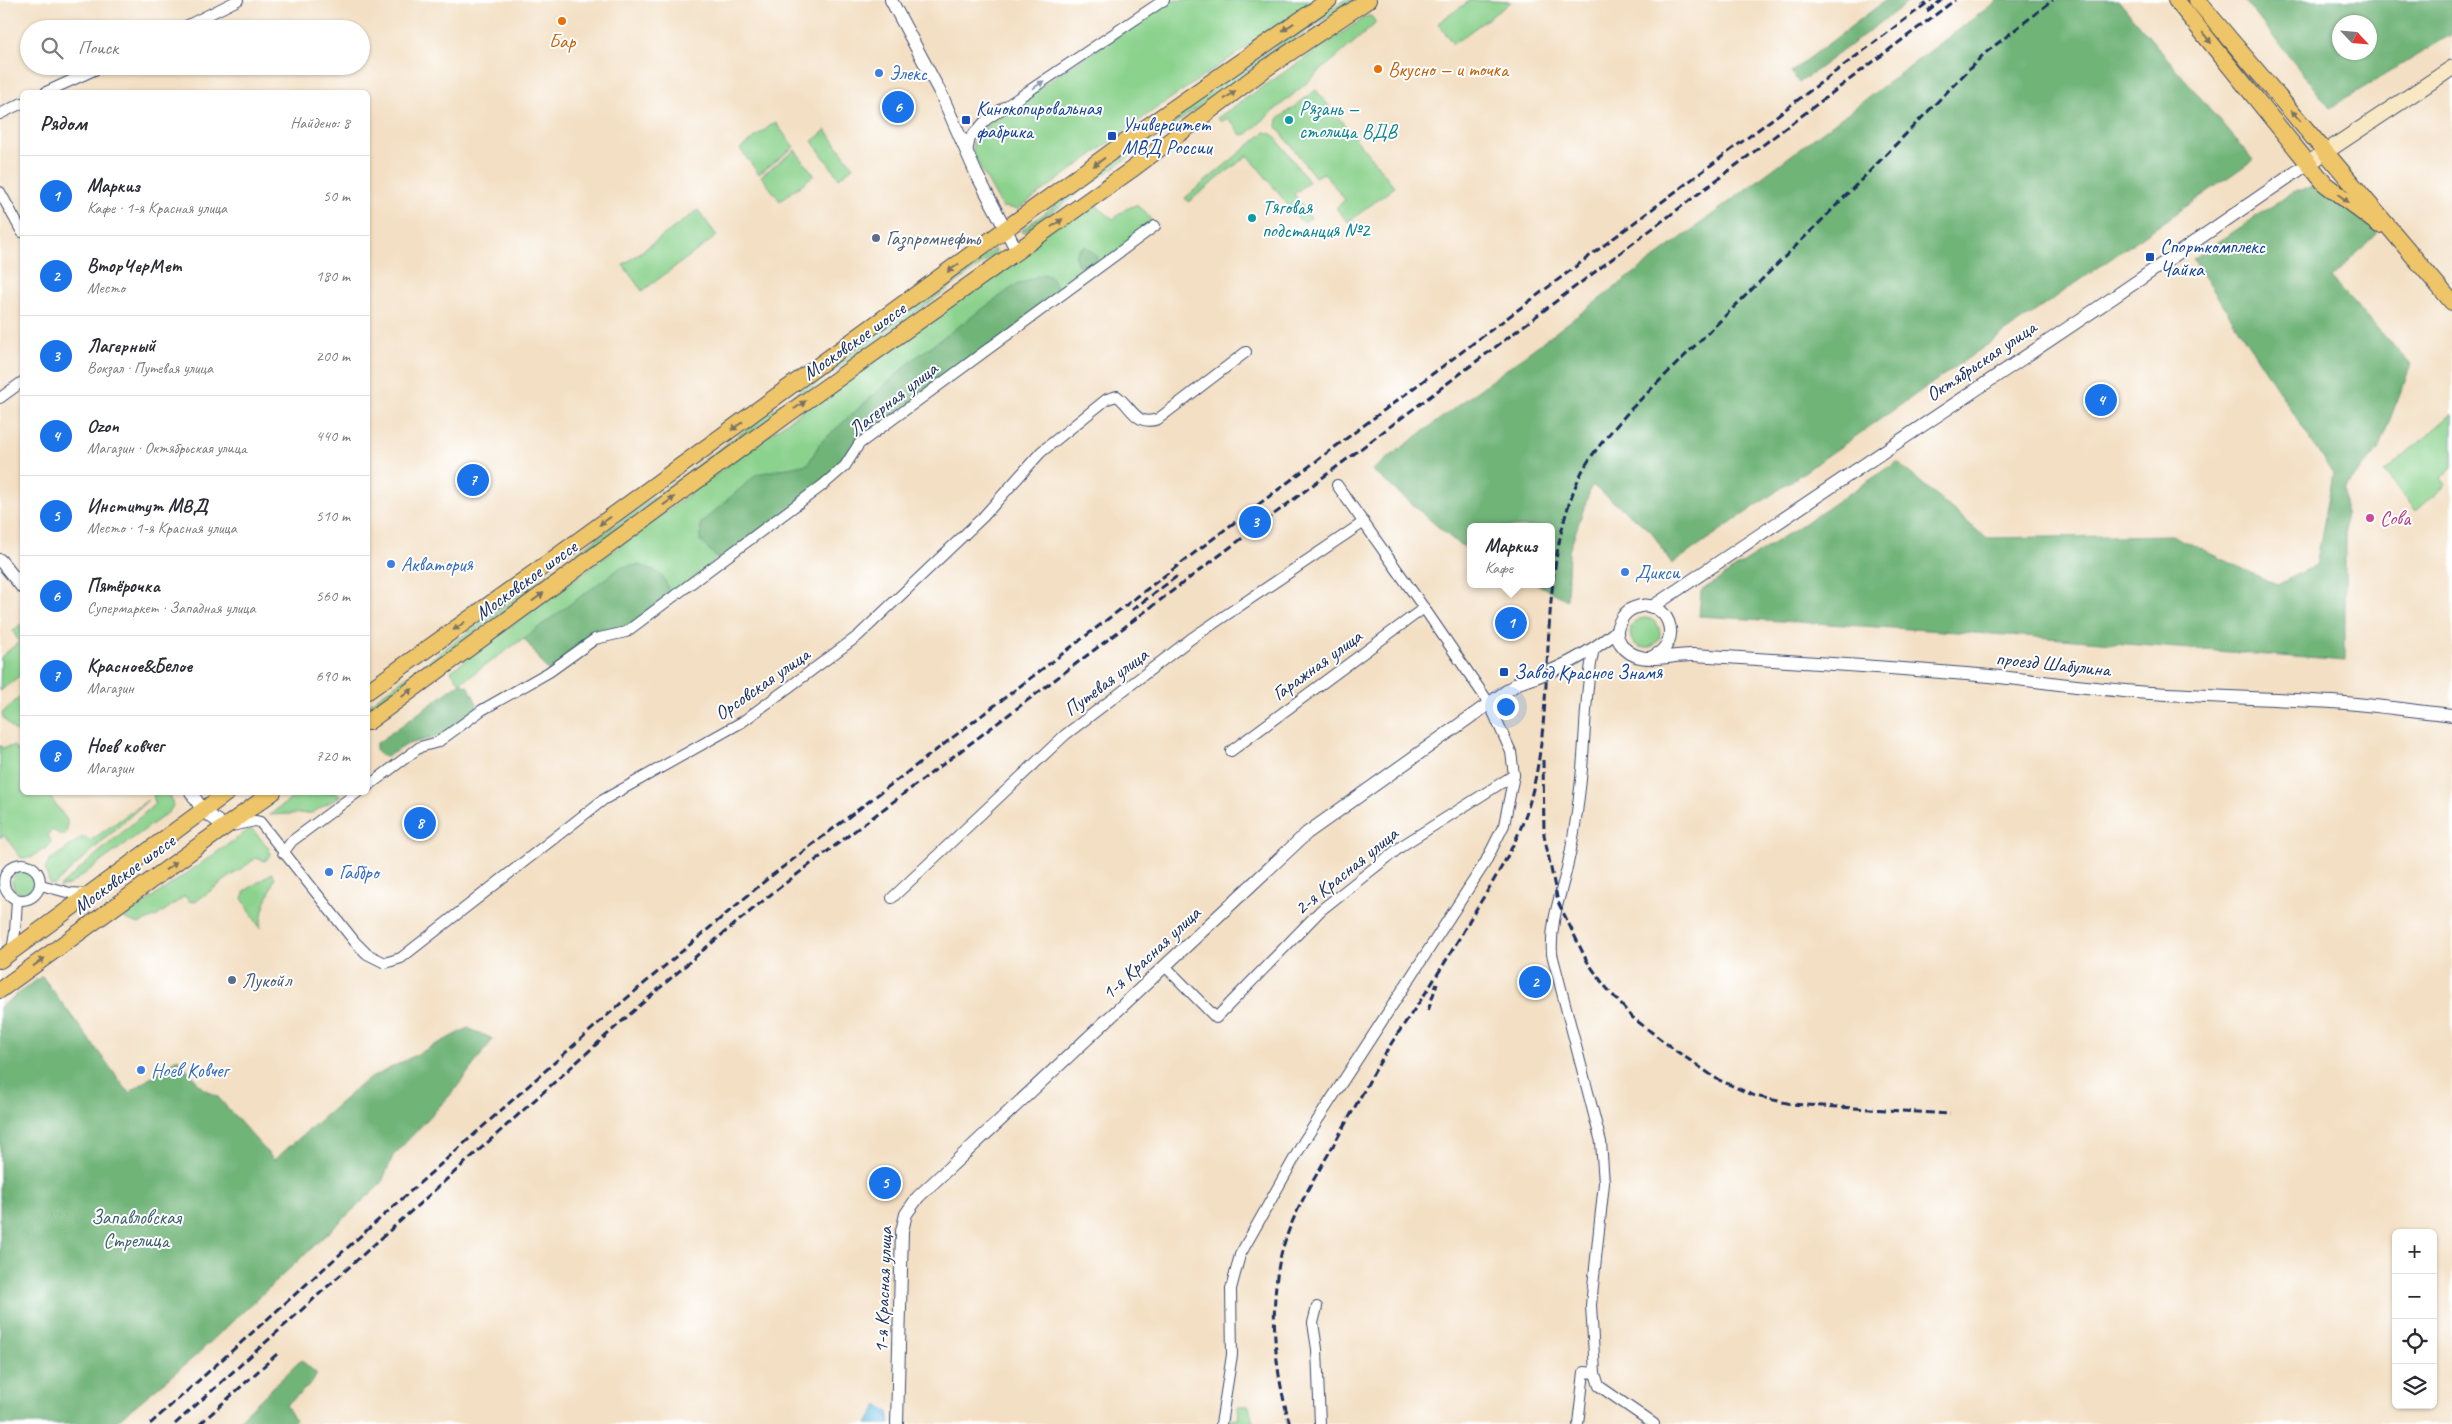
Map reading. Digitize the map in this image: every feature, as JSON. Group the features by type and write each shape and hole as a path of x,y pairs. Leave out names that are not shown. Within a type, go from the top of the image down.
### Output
{"main road":[{"name":"Московское шоссе","path":"370,690 1006,229 1329,0"},
{"name":"Московское шоссе","path":"370,721 788,414 1131,170 1265,69 1368,0"},
{"path":"2176,0 2325,184 2401,241"},
{"path":"2197,0 2249,63 2328,152 2452,302"},
{"name":"Октябрьская улица","path":"2309,163 2452,68"},
{"name":"Московское шоссе","path":"6,956 224,795"},
{"name":"Московское шоссе","path":"0,990 269,795"}],"street":[{"path":"198,20 238,0"},
{"path":"891,0 942,96 967,152 1017,251"},
{"path":"967,152 970,138 987,119 1164,0"},
{"path":"50,90 83,75"},
{"path":"0,114 20,104"},
{"name":"Октябрьская улица","path":"1652,607 2117,295 2309,163"},
{"path":"0,192 20,228"},
{"name":"Лагерная улица","path":"370,784 420,747 438,742 482,710 549,672 595,639 626,632 823,485 844,466 859,444 1155,226"},
{"name":"Орсовская улица","path":"283,853 355,942 367,954 385,963 400,958 602,800 742,722 858,636 983,517 1041,452 1107,400 1117,396 1136,418 1152,421 1246,352"},
{"path":"0,398 20,383"},
{"path":"1221,1424 1232,1355 1231,1288 1240,1255 1304,1141 1485,863 1504,825 1514,775 1512,752 1489,704 1337,485"},
{"name":"Путевая улица","path":"892,898 1065,735 1192,638 1364,522"},
{"path":"0,560 20,585"},
{"path":"1650,658 1665,649 1669,641 1671,632 1665,616 1667,605 1674,592"},
{"path":"1626,651 1617,639 1617,631 1627,612 1643,606 1652,607 1665,616"},
{"name":"Гаражная улица","path":"1231,751 1424,608"},
{"name":"1-я Красная улица","path":"897,1424 902,1231 906,1214 918,1197 1307,833 1518,683 1546,674 1594,648 1617,631"},
{"path":"1669,641 1680,654 1687,655"},
{"path":"1594,648 1588,673 1580,788 1567,866 1554,916 1551,936 1552,954 1598,1122 1602,1149 1604,1184 1591,1305 1595,1372 1599,1386 1654,1424"},
{"name":"проезд Шабулина","path":"1594,648 1626,651 1633,656 1650,658 1687,655 1858,665 2135,692 2345,703 2452,715"},
{"name":"2-я Красная улица","path":"1165,966 1216,1018 1321,910 1404,845 1514,775"},
{"path":"193,795 203,811 226,827 255,821 260,822 283,853 292,840 354,795"},
{"path":"16,864 28,864 37,870 41,885 32,898 17,900 7,893 2,881 7,871 16,864"},
{"path":"41,885 70,893 90,894"},
{"path":"6,956 15,932 17,900"},
{"path":"1317,1307 1313,1323 1317,1349 1320,1424"},
{"path":"1578,1424 1584,1372 1595,1372"}],"green space":[{"path":"1173,0 1317,0 1158,107 1018,209 1002,207 973,155 973,142 990,122 1069,67"},
{"path":"1344,0 1354,0 1268,57 1023,233 1022,230 1182,112"},
{"path":"1471,0 1511,2 1453,44 1438,23"},
{"path":"1886,0 1911,0 1799,83 1791,72"},
{"path":"1998,0 2118,0 2253,160 1672,564 1651,531 1592,485 1569,551 1567,600 1544,588 1555,588 1555,523 1467,523 1467,548 1457,543 1372,470"},
{"path":"2244,0 2452,0 2452,34 2330,108"},
{"path":"1367,16 1371,16 1375,21 1374,25 1247,134 1241,135 1228,118 1221,122 1217,118"},
{"path":"1316,90 1395,187 1348,222 1336,208 1345,200 1324,173 1315,177 1277,127 1278,119"},
{"path":"775,122 794,147 759,174 740,149"},
{"path":"826,130 853,167 839,178 812,141"},
{"path":"1265,132 1273,134 1309,182 1294,194 1311,218 1304,222 1299,219 1248,155 1188,202 1185,198"},
{"path":"795,150 814,175 780,201 761,176"},
{"path":"2316,186 2378,233 2331,278 2411,365 2378,450 2345,487 2345,661 2023,636 1699,616 1701,591 1897,462 1986,538 2172,535 2277,585 2316,565 2333,474 2193,259 2293,192"},
{"path":"1093,198 1098,207 1113,219 1126,209 1136,205 1145,211 1155,226 859,444 626,632 609,635 549,672 524,638 460,683 451,671 1017,251"},
{"path":"698,210 717,236 642,291 623,265"},
{"path":"1085,246 1096,255 1097,261 1090,267 1078,265 1075,256 1079,249"},
{"path":"995,250 996,254 370,709 370,704"},
{"path":"1043,274 1051,277 1061,295 859,444 845,466 720,561 700,540 701,523 757,474 808,464 820,443 915,358 1014,286"},
{"path":"2452,414 2452,468 2441,478 2446,485 2416,511 2384,472"},
{"path":"638,565 652,569 664,579 671,598 626,632 609,635 549,672 524,638 621,567"},
{"path":"1645,618 1655,623 1660,633 1655,643 1645,648 1635,643 1630,633 1635,623"},
{"path":"20,625 20,676 0,691 1,657 19,642 13,631"},
{"path":"460,683 469,687 477,704 475,712 440,736 408,744 386,757 380,755 376,750 376,744"},
{"path":"20,697 20,731 16,732 3,718 2,713"},
{"path":"0,745 3,748 14,746 20,755 20,795 48,795 67,820 67,831 63,836 52,830 48,835 51,841 49,846 32,857 21,858 4,835 0,838"},
{"path":"153,795 170,795 173,806 169,812 69,885 59,887 155,804"},
{"path":"300,795 340,796 312,813 269,815 294,797"},
{"path":"148,800 54,885 50,884 45,869 49,861 81,838 86,837 90,841"},
{"path":"250,829 269,848 270,855 265,861 256,858 195,902 189,901 185,896 157,916 138,924 123,918"},
{"path":"24,870 32,874 36,882 32,890 24,894 16,890 12,882 16,874"},
{"path":"272,873 275,877 263,910 260,928 242,898 245,891"},
{"name":"Запавловская Стрелица","path":"42,976 129,1093 178,1058 202,1088 217,1096 274,1160 365,1081 468,1028 493,1039 454,1091 393,1156 381,1184 193,1358 113,1424 0,1424 0,1007"},
{"path":"301,1360 317,1374 312,1383 286,1405 295,1420 291,1424 235,1424"},
{"path":"1238,1406 1249,1406 1254,1424 1223,1424 1223,1420 1239,1418"}],"water":[{"path":"878,1405 888,1411 890,1424 867,1424"}],"railway":[{"path":"150,1424 620,1004 766,880 1231,525 1931,0"},
{"path":"1927,11 1942,0"},
{"path":"175,1424 629,1015 702,951 775,891 1955,0"},
{"path":"1555,566 1565,518 1578,480 1588,461 1631,409 1821,221 1984,54 2053,0"},
{"path":"1132,610 1180,574"},
{"path":"1290,1424 1277,1363 1274,1321 1277,1279 1284,1244 1303,1200 1373,1075 1449,955 1514,844 1531,797 1539,758 1544,718 1552,588"},
{"path":"1543,760 1544,835 1558,902 1587,961 1604,985 1632,1017 1717,1079 1755,1096 1792,1104 1950,1114"},
{"path":"1428,1011 1437,983"},
{"path":"200,1424 277,1354"}],"place":[{"name":"Бар","path":"562,21"},
{"name":"Вкусно — и точка","path":"1378,69"},
{"name":"Элекс","path":"879,73"},
{"name":"Пятёрочка","path":"898,107"},
{"name":"Кинокопировальная фабрика","path":"966,120"},
{"name":"Рязань — столица ВДВ","path":"1289,120"},
{"name":"Университет МВД России","path":"1112,136"},
{"name":"Тяговая подстанция №2","path":"1252,218"},
{"name":"Газпромнефть","path":"876,238"},
{"name":"Спорткомплекс Чайка","path":"2150,257"},
{"name":"Ozon","path":"2101,400"},
{"name":"Красное&Белое","path":"473,480"},
{"name":"Сова","path":"2370,518"},
{"name":"Лагерный","path":"1255,522"},
{"name":"Акватория","path":"391,564"},
{"name":"Дикси","path":"1625,572"},
{"name":"Маркиз","path":"1511,623"},
{"name":"Завод Красное Знамя","path":"1504,672"},
{"name":"Ноев ковчег","path":"420,823"},
{"name":"Габбро","path":"329,872"},
{"name":"Лукойл","path":"232,980"},
{"name":"ВторЧерМет","path":"1535,982"},
{"name":"Ноев Ковчег","path":"141,1070"},
{"name":"Институт МВД","path":"885,1183"}]}
